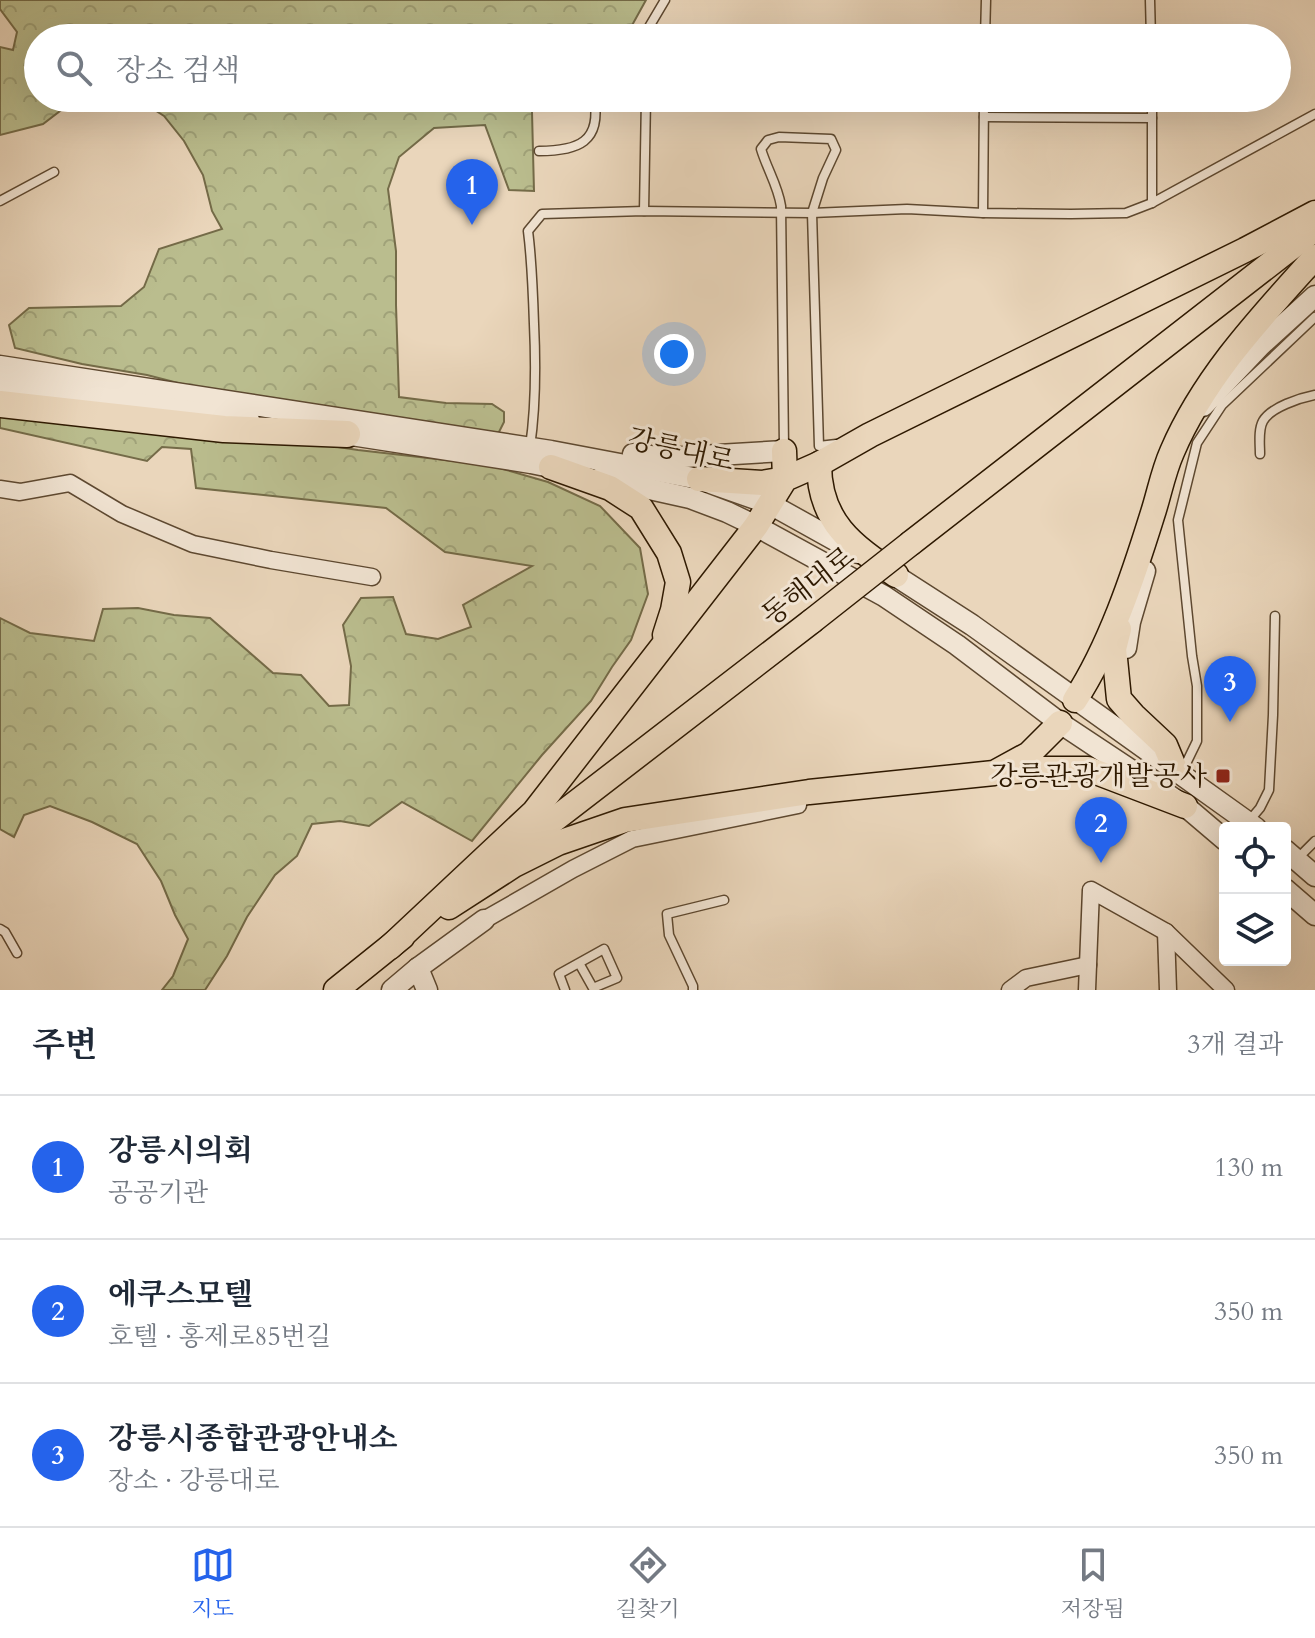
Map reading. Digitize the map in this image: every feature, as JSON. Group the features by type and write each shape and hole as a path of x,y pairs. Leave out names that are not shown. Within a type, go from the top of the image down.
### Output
{"highway":[{"path":"0,404 224,429 347,434"}],"main road":[{"path":"398,940 534,812 756,526 785,479 819,455 870,435 1315,213"},
{"name":"동해대로","path":"336,990 1315,229"},
{"path":"1178,772 1165,745 1119,699 1114,649 1131,583 1171,453 1202,395 1253,326 1315,257"},
{"path":"784,451 785,479"},
{"path":"819,455 819,486 835,522 858,549 896,575"},
{"path":"551,459 610,488 641,508 669,553 678,582 673,610 659,652"},
{"path":"699,479 762,483 785,479"},
{"path":"1075,700 1089,678 1131,583"},
{"path":"994,773 1029,754 1060,723"},
{"path":"398,940 514,865 558,843 625,820 809,792 1037,769 1088,769 1185,806"}],"street":[{"path":"1171,453 1197,413 1260,346 1315,296"},
{"name":"강릉대로","path":"0,366 530,448 551,459 690,498 756,526 884,596 957,645 1060,723 1185,806 1219,835"},
{"name":"강릉대로","path":"0,383 347,434 699,479 770,504 896,575 1105,718 1248,822"},
{"path":"1124,704 1130,622 1189,428"},
{"path":"551,459 591,449 667,458 784,451"},
{"path":"0,489 20,492 70,483 122,514 193,544 372,577"},
{"path":"1060,723 1075,700"},
{"path":"392,990 484,920 632,839 807,803 1074,769"},
{"path":"1291,854 1315,876"},
{"path":"1087,990 1091,890 1166,932 1226,990"},
{"path":"1291,894 1315,915"},
{"path":"1166,932 1168,990"},
{"path":"1010,990 1026,978 1088,965"},
{"path":"418,968 427,990"}],"lane":[{"path":"651,24 665,0"},
{"path":"985,24 986,0"},
{"path":"1150,0 1151,24"},
{"path":"539,151 563,151 581,144 593,132 597,112"},
{"path":"644,211 646,112"},
{"path":"983,213 984,112"},
{"path":"1152,112 1152,203"},
{"path":"530,448 536,378 528,231 542,214 644,211 812,213 907,209 983,213 1126,213 1152,203 1315,114"},
{"path":"984,117 1152,118"},
{"path":"784,451 779,195 761,149 768,140 779,137 831,139 836,150 812,213 819,455"},
{"path":"0,201 54,172"},
{"path":"1178,772 1197,741 1197,686 1178,520 1197,443 1222,405 1314,317"},
{"path":"1260,454 1263,421 1276,409 1315,395"},
{"path":"1253,822 1269,790 1275,616"},
{"path":"1291,854 1315,841"},
{"path":"693,990 669,935 667,914 724,900"},
{"path":"0,929 17,953"},
{"path":"565,990 559,974 604,949 617,978 593,988 579,963"}],"green space":[{"path":"0,0 646,0 633,24 24,24 24,112 59,112 43,124 0,135 0,47 13,50 17,32 0,9"},
{"path":"158,112 532,112 534,191 509,190 485,125 434,128 399,157 388,189 396,251 399,397 446,403 492,404 504,412 504,422 494,442 244,400 147,375 15,348 9,325 29,308 121,306 144,287 159,249 222,229 212,211 203,175 184,141"},
{"path":"0,413 157,420 358,450 489,465 548,482 600,506 640,548 648,594 631,640 591,701 472,841 402,802 369,826 340,821 312,824 297,856 275,875 205,990 162,990 173,976 188,939 161,881 137,844 50,806 24,815 14,837 0,829 0,618 30,633 94,641 103,609 138,608 210,618 273,673 301,675 329,706 349,705 351,666 343,625 361,598 393,597 406,634 438,639 471,627 463,605 532,566 445,552 386,508 196,488 191,449 162,447 147,461 0,428"}],"place":[{"name":"강릉시의회","path":"472,225"},
{"name":"강릉시종합관광안내소","path":"1230,722"},
{"name":"강릉관광개발공사","path":"1223,776"},
{"name":"에쿠스모텔","path":"1101,863"}]}
